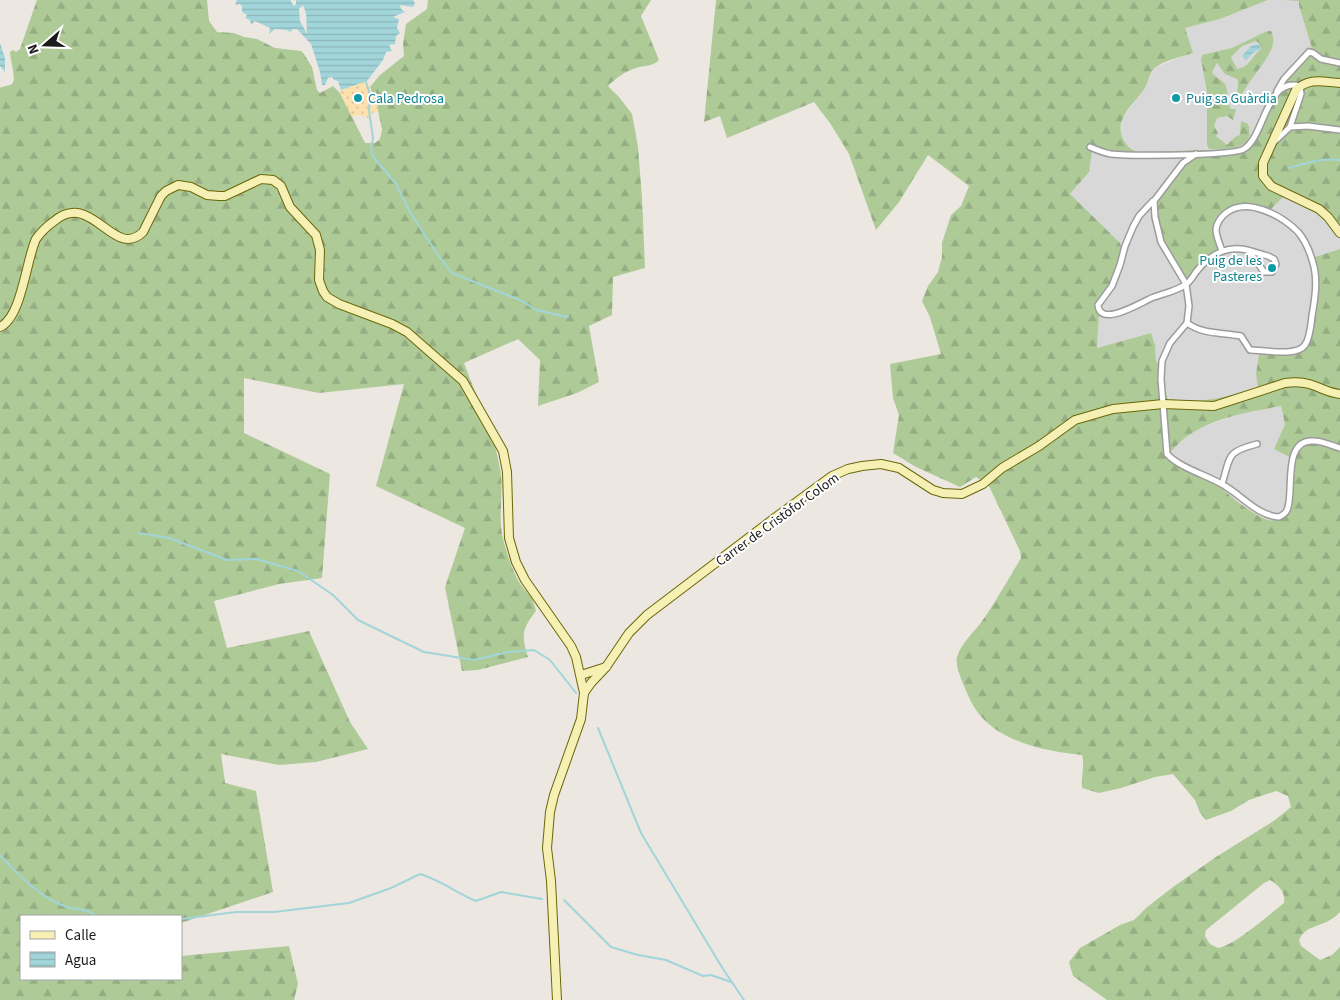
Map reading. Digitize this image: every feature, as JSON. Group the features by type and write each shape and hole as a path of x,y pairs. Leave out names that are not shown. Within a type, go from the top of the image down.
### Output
{"street":[{"path":"1090,147 1099,151 1120,155 1230,153 1242,151 1254,137 1284,79 1309,52 1321,59 1340,64"},
{"path":"1340,84 1310,81 1300,86 1290,100 1263,163 1263,176 1270,186 1318,209 1340,233"},
{"path":"1276,94 1289,85 1300,86"},
{"path":"1270,146 1290,126 1301,94 1300,86"},
{"path":"1290,126 1340,130"},
{"path":"1196,154 1183,163 1154,201 1139,216 1125,246 1112,286 1098,305 1098,309 1101,313 1113,315 1186,284 1207,261 1222,251 1231,248 1249,251 1270,256 1276,264 1275,270 1264,272 1249,251"},
{"path":"0,327 9,320 14,310 36,239 43,230 62,215 72,212 83,213 114,234 130,239 139,236 143,232 161,196 172,187 184,186 207,195 225,196 266,178 274,180 281,186 294,213 310,227 316,236 320,250 320,280 323,291 328,297 339,304 392,324 407,332 463,381 503,451 507,472 509,538 516,562 525,580 571,646 582,677 584,694 581,720 554,796 548,830 547,848 551,881 557,1000"},
{"path":"1154,201 1155,217 1161,242 1186,284 1189,306 1187,323 1170,343 1162,361 1161,379 1168,456 1222,484 1256,508 1279,517 1284,514 1290,502 1291,466 1299,447 1306,441 1314,441 1340,448"},
{"path":"1187,323 1211,334 1228,333 1241,336 1250,350 1296,352 1304,346 1311,322 1316,280 1310,253 1299,234 1290,225 1265,211 1250,207 1234,208 1227,212 1218,222 1216,228 1222,251"},
{"name":"Carrer de Cristòfor Colom","path":"584,694 598,672 606,667 629,633 647,615 832,476 848,469 881,464 899,468 933,490 943,493 962,494 983,484 1002,468 1039,446 1074,420 1114,409 1163,404 1214,406 1285,382 1308,384 1340,394"},
{"path":"1222,484 1233,452 1257,444"},
{"path":"576,657 588,667 598,672"},
{"path":"582,677 598,672"}],"shaded area":[{"path":"1268,0 1299,0 1299,6 1313,49 1308,47 1302,56 1279,79 1246,145 1234,149 1137,152 1127,145 1121,133 1122,119 1146,86 1153,70 1156,67 1192,53 1185,28 1220,19"},
{"path":"1091,150 1105,156 1123,158 1186,157 1165,181 1152,206 1155,226 1166,255 1179,274 1183,285 1193,281 1212,260 1226,253 1218,227 1231,212 1243,209 1271,216 1285,225 1300,240 1307,254 1312,274 1312,296 1304,342 1298,348 1290,350 1260,347 1256,374 1259,386 1224,398 1205,401 1170,402 1165,385 1165,367 1156,361 1155,345 1151,333 1097,348 1099,314 1102,302 1070,194 1089,172"},
{"path":"1286,193 1319,209 1340,233 1340,249 1315,257 1309,243 1293,223 1271,209"},
{"path":"1281,406 1285,424 1274,449 1293,459 1288,509 1280,520 1270,521 1250,510 1226,493 1221,487 1166,458 1177,445 1199,428 1240,414"}],"green space":[{"path":"37,0 207,0 209,21 217,32 234,33 257,39 275,48 301,51 312,67 317,90 320,93 333,86 340,93 365,143 375,143 380,139 382,130 377,105 370,87 380,75 404,56 403,44 406,24 427,9 428,0 651,0 641,16 659,60 651,65 628,71 608,86 632,114 638,147 645,268 613,277 612,315 589,326 599,382 577,393 538,406 540,360 518,339 464,363 491,432 499,460 501,475 501,523 505,544 516,577 531,597 536,611 524,632 524,643 528,657 478,670 462,671 445,587 465,528 376,486 404,384 319,393 244,378 244,433 330,474 322,578 279,584 214,601 227,648 309,631 350,722 368,749 316,762 279,765 221,754 225,783 256,791 273,892 182,923 182,915 20,915 20,980 182,980 182,956 289,946 298,984 294,1000 0,1000 0,88 12,84 14,74 10,52 13,50 16,52 20,49"},
{"path":"716,0 1268,0 1220,19 1185,28 1193,53 1164,62 1156,67 1150,74 1145,88 1122,120 1121,134 1130,148 1137,152 1239,149 1246,145 1279,79 1302,56 1308,47 1312,48 1299,1 1284,0 1340,0 1340,233 1328,217 1286,194 1271,209 1298,229 1315,257 1340,249 1340,912 1326,922 1309,929 1299,940 1301,946 1320,960 1332,955 1340,947 1340,1000 1107,1000 1073,976 1069,962 1080,948 1120,925 1134,920 1173,887 1275,820 1291,807 1288,796 1276,791 1249,800 1231,811 1206,820 1200,813 1195,800 1173,774 1155,777 1099,793 1082,788 1082,755 1052,751 1022,743 995,729 983,719 974,707 964,686 958,668 957,657 969,636 990,610 1021,558 1020,551 989,486 976,477 960,487 916,467 893,453 899,415 893,398 890,364 941,354 930,317 922,301 928,286 938,272 942,257 942,243 951,215 961,206 969,186 928,155 899,202 876,230 849,154 830,123 814,102 727,138 720,116 704,122","holes":["1092,151 1110,157 1186,158 1156,193 1152,206 1153,222 1158,239 1166,256 1180,276 1183,286 1189,283 1213,260 1226,253 1218,227 1226,216 1236,210 1247,209 1269,215 1290,228 1303,244 1310,260 1312,278 1308,327 1298,348 1290,350 1260,347 1256,374 1258,387 1216,398 1172,403 1168,400 1165,385 1165,366 1156,361 1155,345 1151,333 1097,348 1099,314 1102,303 1124,256 1120,243 1070,194 1089,172","1281,406 1285,424 1274,449 1293,459 1288,509 1280,519 1268,520 1262,518 1237,501 1221,487 1166,459 1176,446 1189,435 1203,427 1233,416","1270,880 1276,884 1283,893 1284,903 1233,942 1218,948 1210,944 1205,936 1206,930"]},
{"path":"1267,31 1272,33 1273,43 1271,50 1239,100 1236,100 1237,79 1225,74 1217,63 1212,72 1225,84 1229,105 1231,109 1236,109 1233,120 1227,116 1217,118 1214,126 1218,133 1216,136 1227,145 1240,135 1241,121 1248,124 1250,133 1244,144 1238,147 1209,149 1207,145 1207,92 1201,59 1202,55 1232,48","holes":["1256,41 1260,44 1261,49 1250,61 1245,66 1237,69 1231,57 1242,46"]}],"sand":[{"name":"Cala Pedrosa","path":"367,81 378,112 371,113 371,119 359,115 352,117 340,93 341,90"}],"water":[{"path":"237,0 290,0 294,6 296,0 413,0 415,3 413,7 400,5 401,9 405,12 393,17 399,19 397,28 400,33 396,36 395,44 389,45 392,51 386,52 383,60 367,81 341,90 338,81 332,77 328,78 325,85 322,85 311,44 297,29 293,29 290,32 275,29 269,34 270,28 255,21 251,25 250,20 245,18 247,15 242,12 242,6 240,4 235,5","holes":["303,5 306,13 307,34 300,21 299,9"]},
{"path":"0,43 5,58 5,72 0,66"},
{"path":"1259,44 1261,49 1254,52 1246,60 1242,56 1251,46"}],"waterway":[{"path":"366,82 370,95 369,110 373,138 372,155 396,184 410,212 452,273 522,301 536,310 568,317"},
{"path":"1289,168 1320,160 1340,160"},
{"path":"139,533 169,538 227,560 256,559 298,571 333,595 358,620 424,652 474,660 508,652 534,650 550,660 576,693"},
{"path":"598,728 641,833 723,969 744,1000"},
{"path":"0,855 30,885 48,898 67,907 85,910 95,915"},
{"path":"182,919 236,912 274,912 349,903 391,888 420,874 476,901 501,892 542,899"},
{"path":"564,900 611,947 638,955 666,960 703,976 711,975 731,982"}],"place":[{"name":"Cala Pedrosa","path":"358,98"},
{"name":"Puig sa Guàrdia","path":"1176,98"},
{"name":"Puig de les Pasteres","path":"1272,268"}]}
